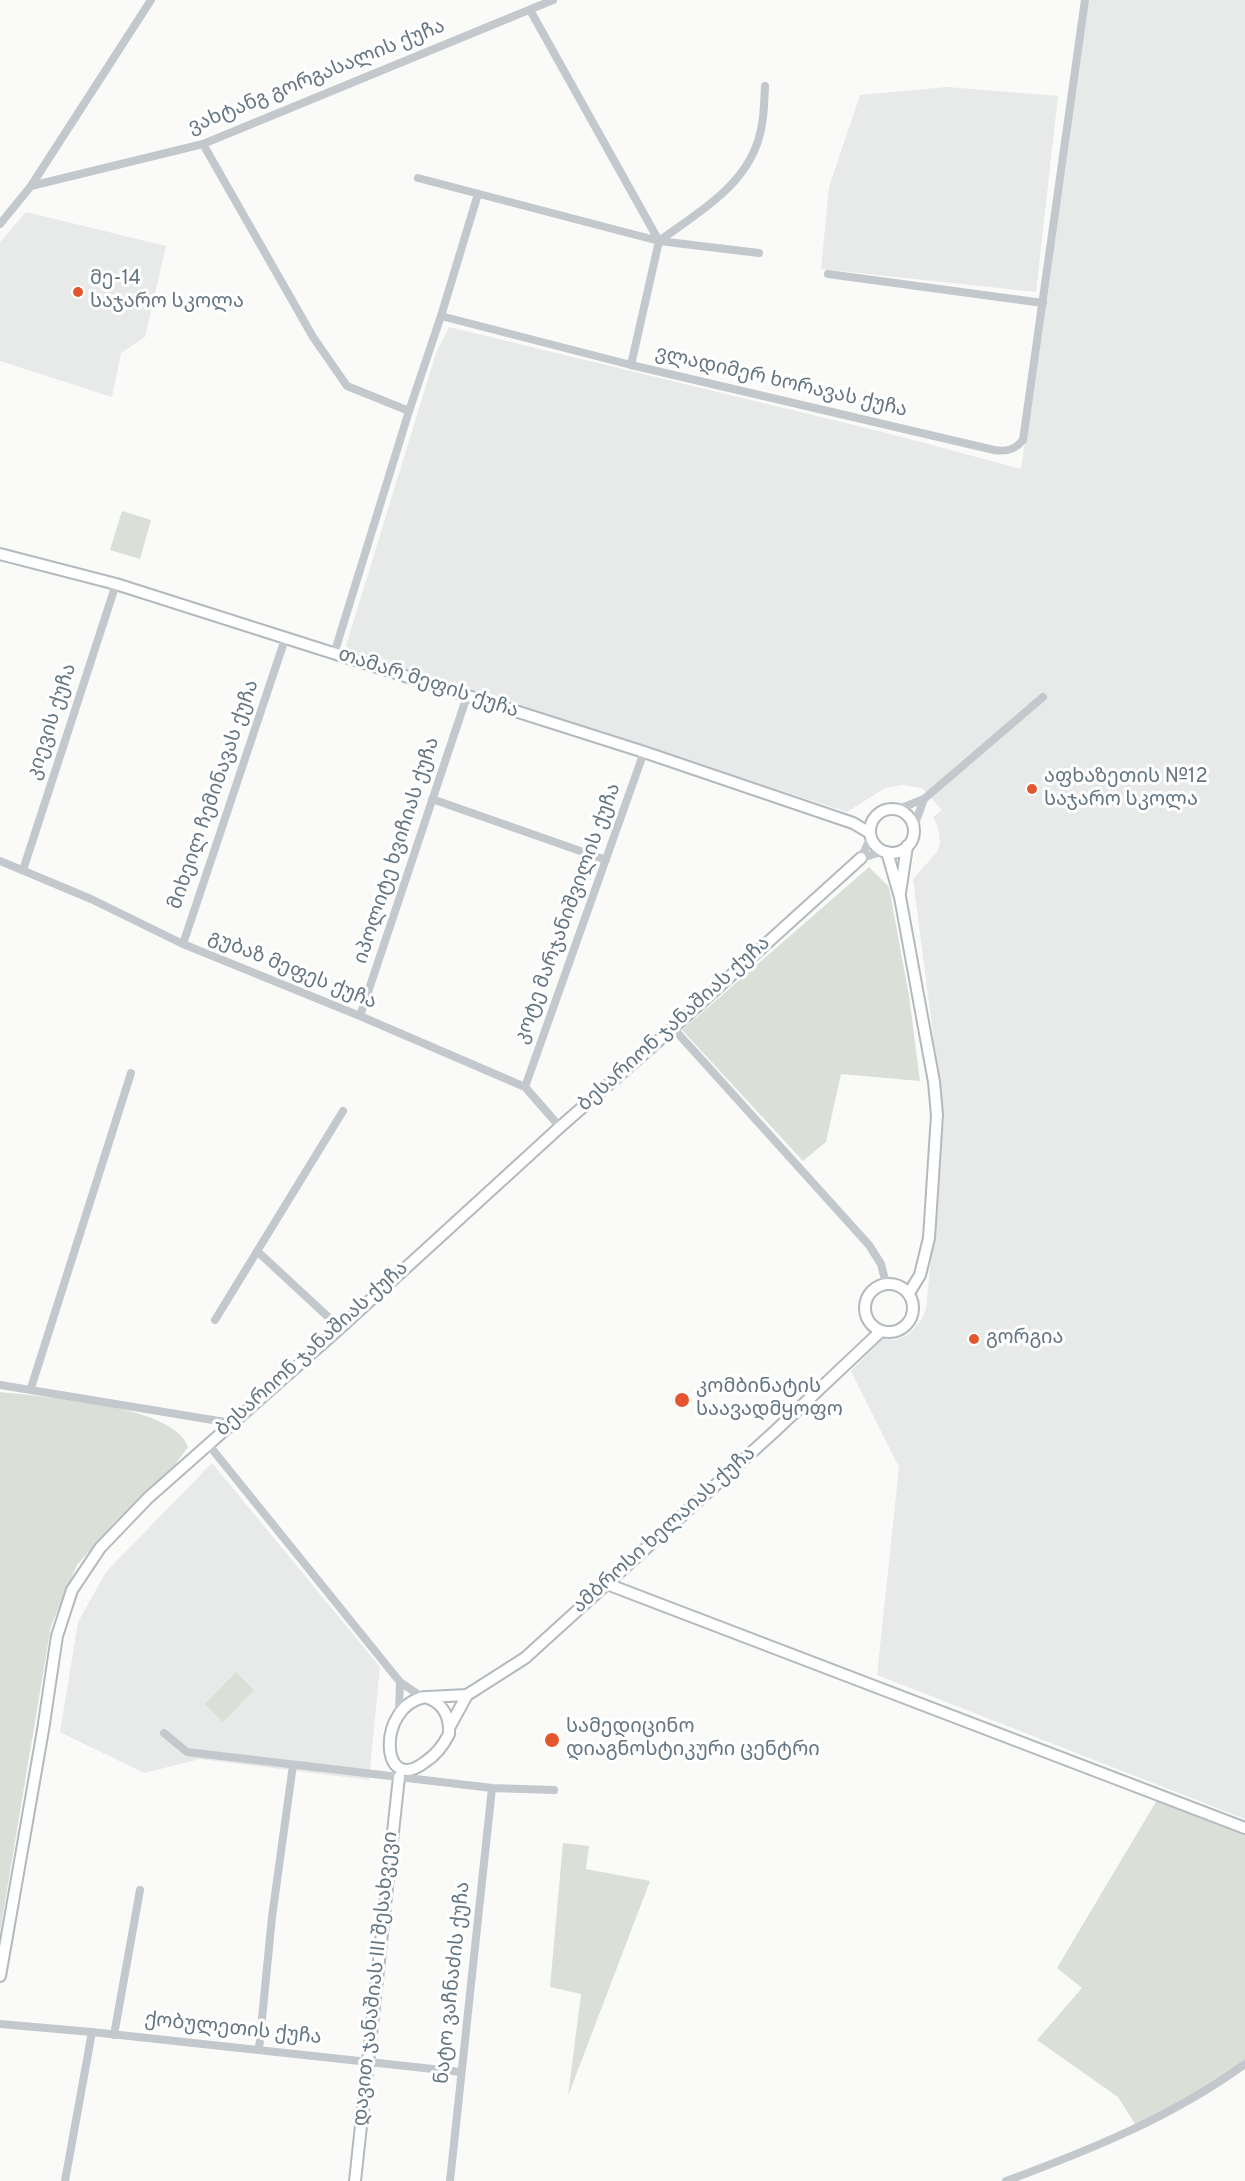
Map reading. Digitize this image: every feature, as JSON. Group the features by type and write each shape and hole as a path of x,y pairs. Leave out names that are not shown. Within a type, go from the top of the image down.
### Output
{"street":[{"path":"0,224 32,186 151,0"},
{"name":"ვახტანგ გორგასალის ქუჩა","path":"32,186 203,144 553,0"},
{"name":"ვლადიმერ ხორავას ქუჩა","path":"441,316 631,365 994,450 1008,451 1023,440 1085,0"},
{"path":"530,10 659,241"},
{"path":"631,365 659,241 720,196 747,165 758,142 765,86"},
{"path":"203,144 313,338 347,386 409,411"},
{"path":"418,178 659,241 759,252"},
{"path":"334,654 478,194"},
{"path":"828,274 1043,303"},
{"name":"თამარ მეფის ქუჩა","path":"1,557 116,584 644,752 853,823 871,835"},
{"name":"კიევის ქუჩა","path":"23,870 116,584"},
{"name":"მიხეილ ჩემინავას ქუჩა","path":"183,944 285,639"},
{"name":"იპოლიტე ხვიჩიას ქუჩა","path":"360,1016 467,696"},
{"path":"896,810 924,800 1043,697"},
{"name":"კოტე მარჯანიშვილის ქუჩა","path":"525,1087 644,752"},
{"path":"432,799 606,860"},
{"path":"900,897 907,846 913,836 913,829 924,800"},
{"path":"853,823 891,809 908,817 913,829"},
{"path":"861,858 871,835 872,821 880,813"},
{"path":"871,835 876,846 886,852 900,897 934,1082 936,1115 929,1238 920,1275 909,1293"},
{"path":"861,858 886,852 898,852 907,846"},
{"name":"ბესარიონ ჯანაშიას ქუჩა","path":"0,1976 57,1636 72,1590 100,1548 148,1498 861,858"},
{"name":"გუბაზ მეფეს ქუჩა","path":"0,861 91,899 183,944 360,1016 525,1087 560,1127"},
{"path":"673,1028 869,1245 881,1264 886,1284"},
{"path":"31,1388 131,1072"},
{"path":"216,1320 343,1110"},
{"path":"257,1251 340,1328"},
{"path":"886,1284 902,1288 909,1293 913,1304 910,1320 898,1331 881,1332 868,1321 864,1306 872,1291 886,1284"},
{"name":"ამბროსი ხელაიას ქუჩა","path":"467,1695 525,1658 801,1408 881,1332"},
{"path":"0,1385 31,1388 231,1424"},
{"path":"208,1444 400,1682 441,1706 449,1728"},
{"path":"607,1584 1245,1828"},
{"path":"399,1777 390,1757 392,1730 399,1711 400,1682"},
{"path":"399,1711 405,1705 423,1697 467,1695"},
{"path":"399,1777 418,1768 437,1753 467,1695"},
{"path":"164,1733 187,1752 492,1788 554,1790"},
{"path":"390,1757 396,1767 402,1770 418,1768"},
{"path":"259,2049 272,1917 293,1766"},
{"name":"დავით ჯანაშიას III შესახვევი","path":"355,2181 399,1777"},
{"name":"ნატო ვაჩნაძის ქუჩა","path":"450,2181 492,1788"},
{"path":"114,2035 140,1890"},
{"name":"ქობულეთის ქუჩა","path":"0,2024 259,2049 461,2072"},
{"path":"65,2181 92,2032"},
{"path":"1006,2181 1085,2152 1124,2134 1223,2080 1245,2064"}],"shaded area":[{"path":"1088,0 1245,0 1245,1819 877,1675 899,1467 851,1371 882,1339 895,1340 909,1334 922,1319 926,1309 944,1119 913,879 937,852 940,844 938,827 933,817 942,810 922,788 902,785 885,788 847,812 345,649 436,353 449,327 887,433 1021,469"},
{"path":"947,87 1058,96 1036,292 821,269 829,187 860,95"},
{"name":"მე-14 საჯარო სკოლა","path":"26,212 166,246 145,337 121,353 112,397 0,361 0,242"},
{"path":"122,511 151,520 140,559 110,550"},
{"path":"869,867 889,887 909,996 920,1081 841,1074 826,1142 803,1161 682,1030"},
{"path":"0,1392 74,1400 133,1412 158,1421 178,1432 188,1447 174,1466 115,1522 77,1565 51,1626 0,1932"},
{"path":"212,1463 380,1667 369,1780 200,1759 144,1773 60,1732 78,1622 106,1572"},
{"path":"236,1672 254,1690 223,1722 205,1704"},
{"path":"1160,1795 1245,1828 1245,2064 1137,2127 1118,2097 1037,2040 1082,1988 1057,1968"},
{"path":"563,1843 589,1846 586,1869 650,1881 568,2096 581,1994 550,1987"}],"place":[{"name":"მე-14 საჯარო სკოლა","path":"78,292"},
{"name":"აფხაზეთის №12 საჯარო სკოლა","path":"1032,789"},
{"name":"გორგია","path":"974,1339"},
{"name":"კომბინატის საავადმყოფო","path":"682,1400"},
{"name":"სამედიცინო დიაგნოსტიკური ცენტრი","path":"552,1740"}]}
